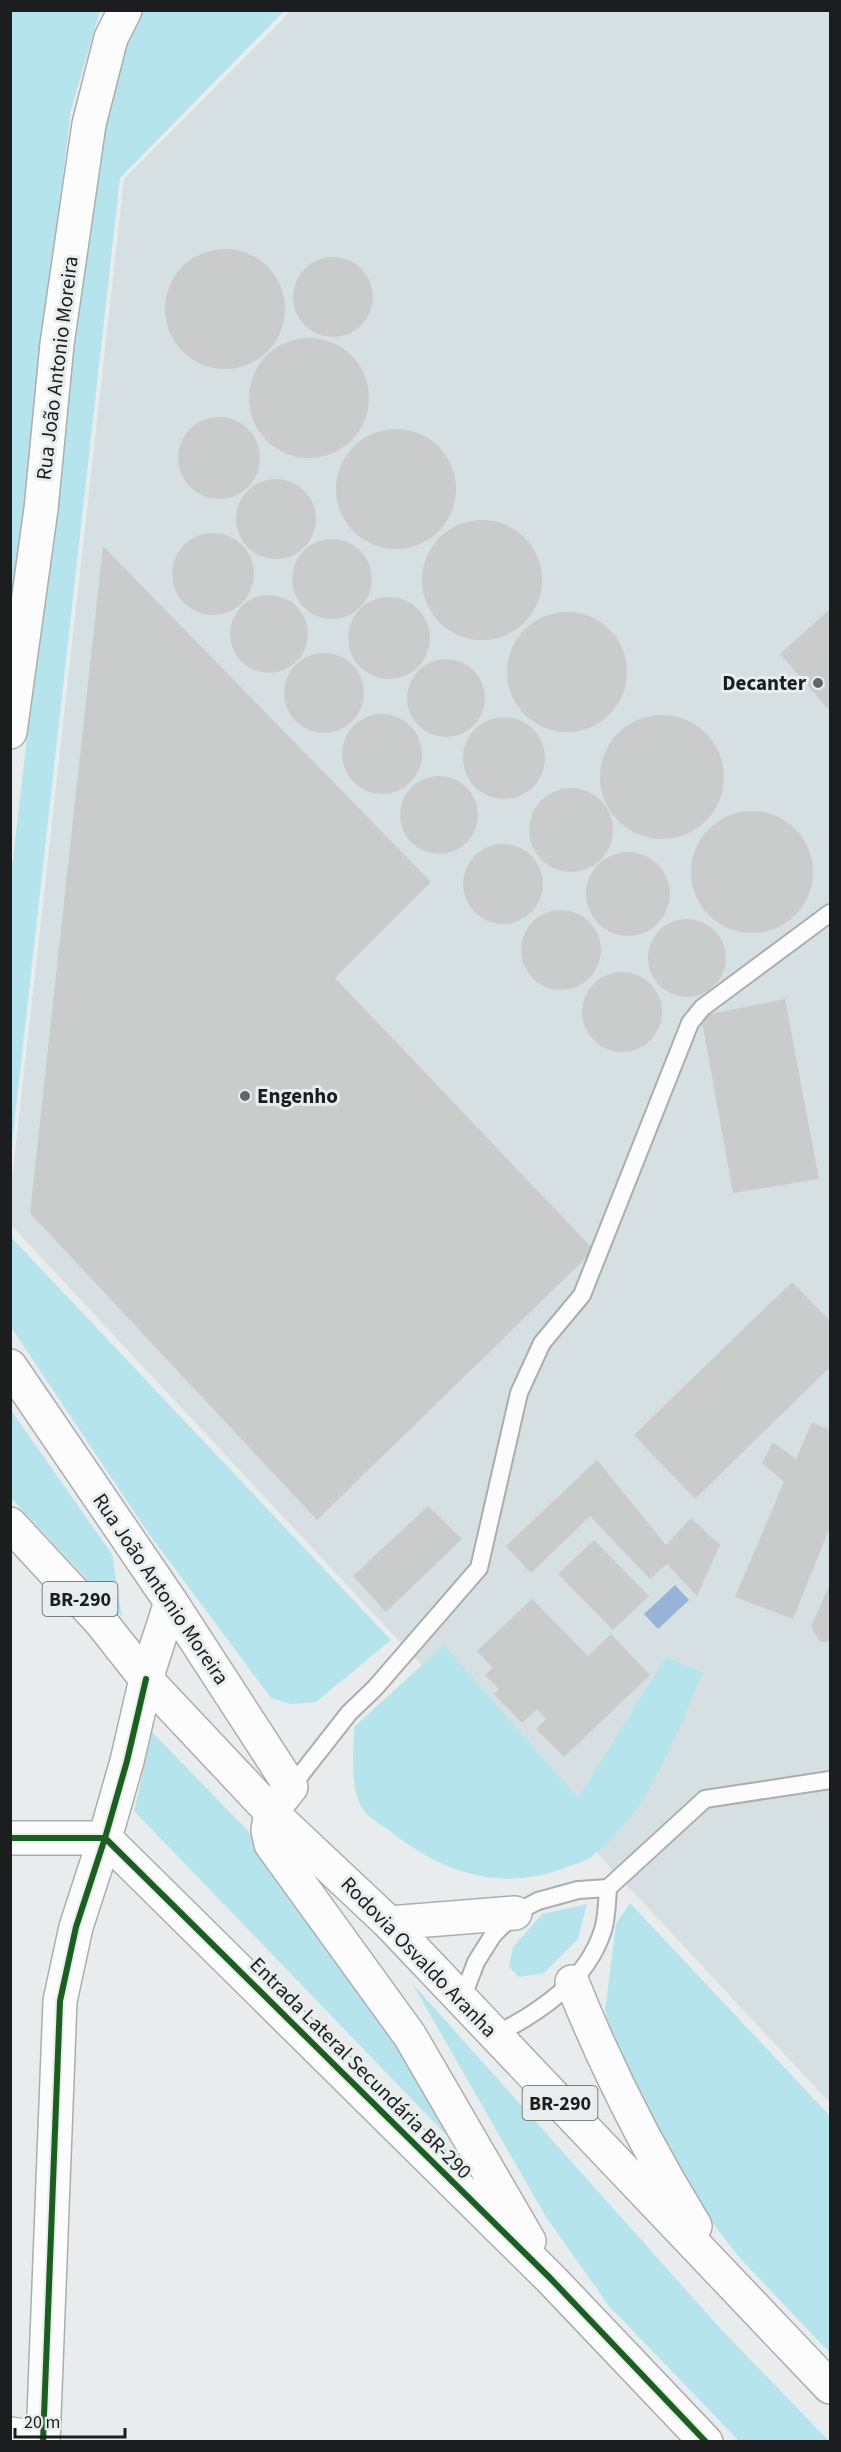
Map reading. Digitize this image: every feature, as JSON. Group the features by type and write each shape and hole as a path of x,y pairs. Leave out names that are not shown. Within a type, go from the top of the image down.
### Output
{"main road":[{"name":"Rua João Antonio Moreira","path":"10,732 41,509 57,344 89,124 108,48 125,10"},
{"name":"Rua João Antonio Moreira","path":"10,1366 171,1602 281,1800"},
{"name":"Rodovia Osvaldo Aranha","path":"10,1524 101,1622 146,1678 281,1800 389,1923 831,2387"},
{"path":"10,2434 43,2440 60,2001 76,1927 105,1838 127,1761 146,1678 171,1602"},
{"name":"Entrada Lateral Secundária BR-290","path":"281,1800 268,1830 271,1845 411,2036 551,2278"},
{"path":"10,1838 105,1838"},
{"name":"Entrada Lateral Secundária BR-290","path":"105,1838 551,2278 706,2442"},
{"path":"389,1923 514,1913"},
{"path":"572,1982 592,2034 651,2154 731,2283"}],"lane":[{"path":"281,1800 349,1713 375,1688 479,1568 519,1393 542,1343 582,1295 690,1023 702,1008 831,913"},
{"path":"462,1999 476,1962 493,1935 514,1913 538,1901 578,1890 608,1888 705,1799 831,1780"},
{"path":"495,2036 539,2011 572,1982 596,1947 604,1928 608,1888"}],"shaded area":[{"path":"10,11 100,11 71,110 10,618"},
{"path":"136,11 284,11 120,178 11,1152 11,876 101,92"},
{"path":"291,11 830,11 830,2103 11,1225 11,1189 124,179"},
{"path":"10,1236 391,1640 316,1702 291,1704 271,1698 149,1534 11,1327"},
{"path":"10,1409 112,1554 122,1617 11,1498"},
{"path":"675,1585 689,1600 658,1629 644,1614"},
{"path":"444,1645 578,1798 666,1657 703,1673 658,1773 630,1818 612,1839 588,1859 562,1869 539,1876 516,1879 493,1878 450,1867 409,1845 367,1814 362,1808 355,1789 354,1727"},
{"path":"152,1732 249,1832 478,2168 134,1811"},
{"path":"630,1903 830,2116 830,2353 738,2256 673,2171 621,2063 605,2011 616,1924"},
{"path":"587,1904 578,1939 544,1973 519,1977 509,1967 513,1947 542,1914"},
{"path":"412,1983 719,2327 829,2441 739,2441 609,2306 546,2217"}],"building":[{"path":"225,249 248,254 267,267 280,286 285,309 280,332 267,351 248,364 225,369 202,364 183,351 170,332 165,309 170,286 183,267 202,254"},
{"path":"333,257 348,260 361,269 370,282 373,297 370,312 361,325 348,334 333,337 318,334 305,325 296,312 293,297 296,282 305,269 318,260"},
{"path":"309,338 332,343 351,356 364,375 369,398 364,421 351,440 332,453 309,458 286,453 267,440 254,421 249,398 254,375 267,356 286,343"},
{"path":"219,417 235,421 248,429 256,442 260,458 256,474 248,487 235,495 219,499 203,495 190,487 182,474 178,458 182,442 190,429 203,421"},
{"path":"396,429 419,434 438,447 451,466 456,489 451,512 438,531 419,544 396,549 373,544 354,531 341,512 336,489 341,466 354,447 373,434"},
{"path":"276,479 291,482 304,491 313,504 316,519 313,534 304,547 291,556 276,559 261,556 248,547 239,534 236,519 239,504 248,491 261,482"},
{"path":"482,520 505,525 524,538 537,557 542,580 537,603 524,622 505,635 482,640 459,635 440,622 427,603 422,580 427,557 440,538 459,525"},
{"path":"213,533 229,536 242,545 251,558 254,574 251,590 242,603 229,612 213,615 197,612 184,603 175,590 172,574 175,558 184,545 197,536"},
{"path":"332,539 347,542 360,551 369,564 372,579 369,594 360,607 347,616 332,619 317,616 304,607 295,594 292,579 295,564 304,551 317,542"},
{"name":"Engenho","path":"103,546 431,882 335,978 594,1250 317,1520 30,1213"},
{"path":"261,595 277,595 291,601 302,612 308,626 308,642 302,656 291,667 277,673 261,673 247,667 236,656 230,642 230,626 236,612 247,601"},
{"path":"389,597 405,600 418,609 427,622 430,638 427,654 418,667 405,676 389,679 373,676 360,667 351,654 348,638 351,622 360,609 373,600"},
{"name":"Decanter","path":"830,609 830,711 780,654"},
{"path":"567,612 590,617 609,630 622,649 627,672 622,695 609,714 590,727 567,732 544,727 525,714 512,695 507,672 512,649 525,630 544,617"},
{"path":"324,653 339,656 352,665 361,678 364,693 361,708 352,721 339,730 324,733 309,730 296,721 287,708 284,693 287,678 296,665 309,656"},
{"path":"446,659 461,662 474,670 482,683 485,698 482,713 474,726 461,734 446,737 431,734 418,726 410,713 407,698 410,683 418,670 431,662"},
{"path":"382,714 397,717 410,726 419,739 422,754 419,769 410,782 397,791 382,794 367,791 354,782 345,769 342,754 345,739 354,726 367,717"},
{"path":"662,715 686,720 706,733 719,753 724,777 719,801 706,821 686,834 662,839 638,834 618,821 605,801 600,777 605,753 618,733 638,720"},
{"path":"504,717 520,720 533,729 542,742 545,758 542,774 533,787 520,796 504,799 488,796 475,787 466,774 463,758 466,742 475,729 488,720"},
{"path":"431,776 447,776 461,782 472,793 478,807 478,823 472,837 461,848 447,854 431,854 417,848 406,837 400,823 400,807 406,793 417,782"},
{"path":"571,788 587,791 601,800 610,814 613,830 610,846 601,860 587,869 571,872 555,869 541,860 532,846 529,830 532,814 541,800 555,791"},
{"path":"752,811 775,816 795,829 808,849 813,872 808,895 795,915 775,928 752,933 729,928 709,915 696,895 691,872 696,849 709,829 729,816"},
{"path":"503,844 518,847 531,856 540,869 543,884 540,899 531,912 518,921 503,924 488,921 475,912 466,899 463,884 466,869 475,856 488,847"},
{"path":"628,852 651,859 663,871 670,894 663,917 651,929 628,936 605,929 593,917 586,894 593,871 605,859"},
{"path":"553,910 569,910 590,921 601,942 601,958 590,979 569,990 553,990 539,984 527,972 521,958 521,942 527,928 539,916"},
{"path":"679,919 695,919 709,925 720,936 726,950 726,966 720,980 709,991 695,997 679,997 665,991 654,980 648,966 648,950 654,936 665,925"},
{"path":"614,972 630,972 651,983 662,1004 662,1020 651,1041 630,1052 614,1052 600,1046 588,1034 582,1020 582,1004 588,990 600,978"},
{"path":"785,999 819,1179 733,1193 701,1016"},
{"path":"792,1282 830,1321 830,1367 695,1499 634,1435"},
{"path":"812,1422 830,1430 830,1527 793,1619 735,1597 784,1482 762,1463 773,1442 796,1459"},
{"path":"597,1460 666,1545 691,1518 720,1545 697,1596 667,1564 650,1579 590,1516 531,1573 506,1546"},
{"path":"428,1506 462,1539 386,1612 353,1576"},
{"path":"594,1540 649,1596 613,1630 558,1574"},
{"path":"830,1583 830,1642 820,1642 811,1627"},
{"path":"532,1599 588,1656 611,1634 650,1675 564,1757 536,1729 546,1719 537,1709 522,1723 494,1694 499,1689 485,1675 493,1668 477,1651"}],"cycle path":[{"path":"146,1679 127,1761 105,1838 551,2279 706,2442"},
{"path":"10,1838 105,1838 76,1927 60,2001 43,2442"}],"place":[{"name":"Decanter","path":"818,683"},
{"name":"Engenho","path":"245,1096"}]}
